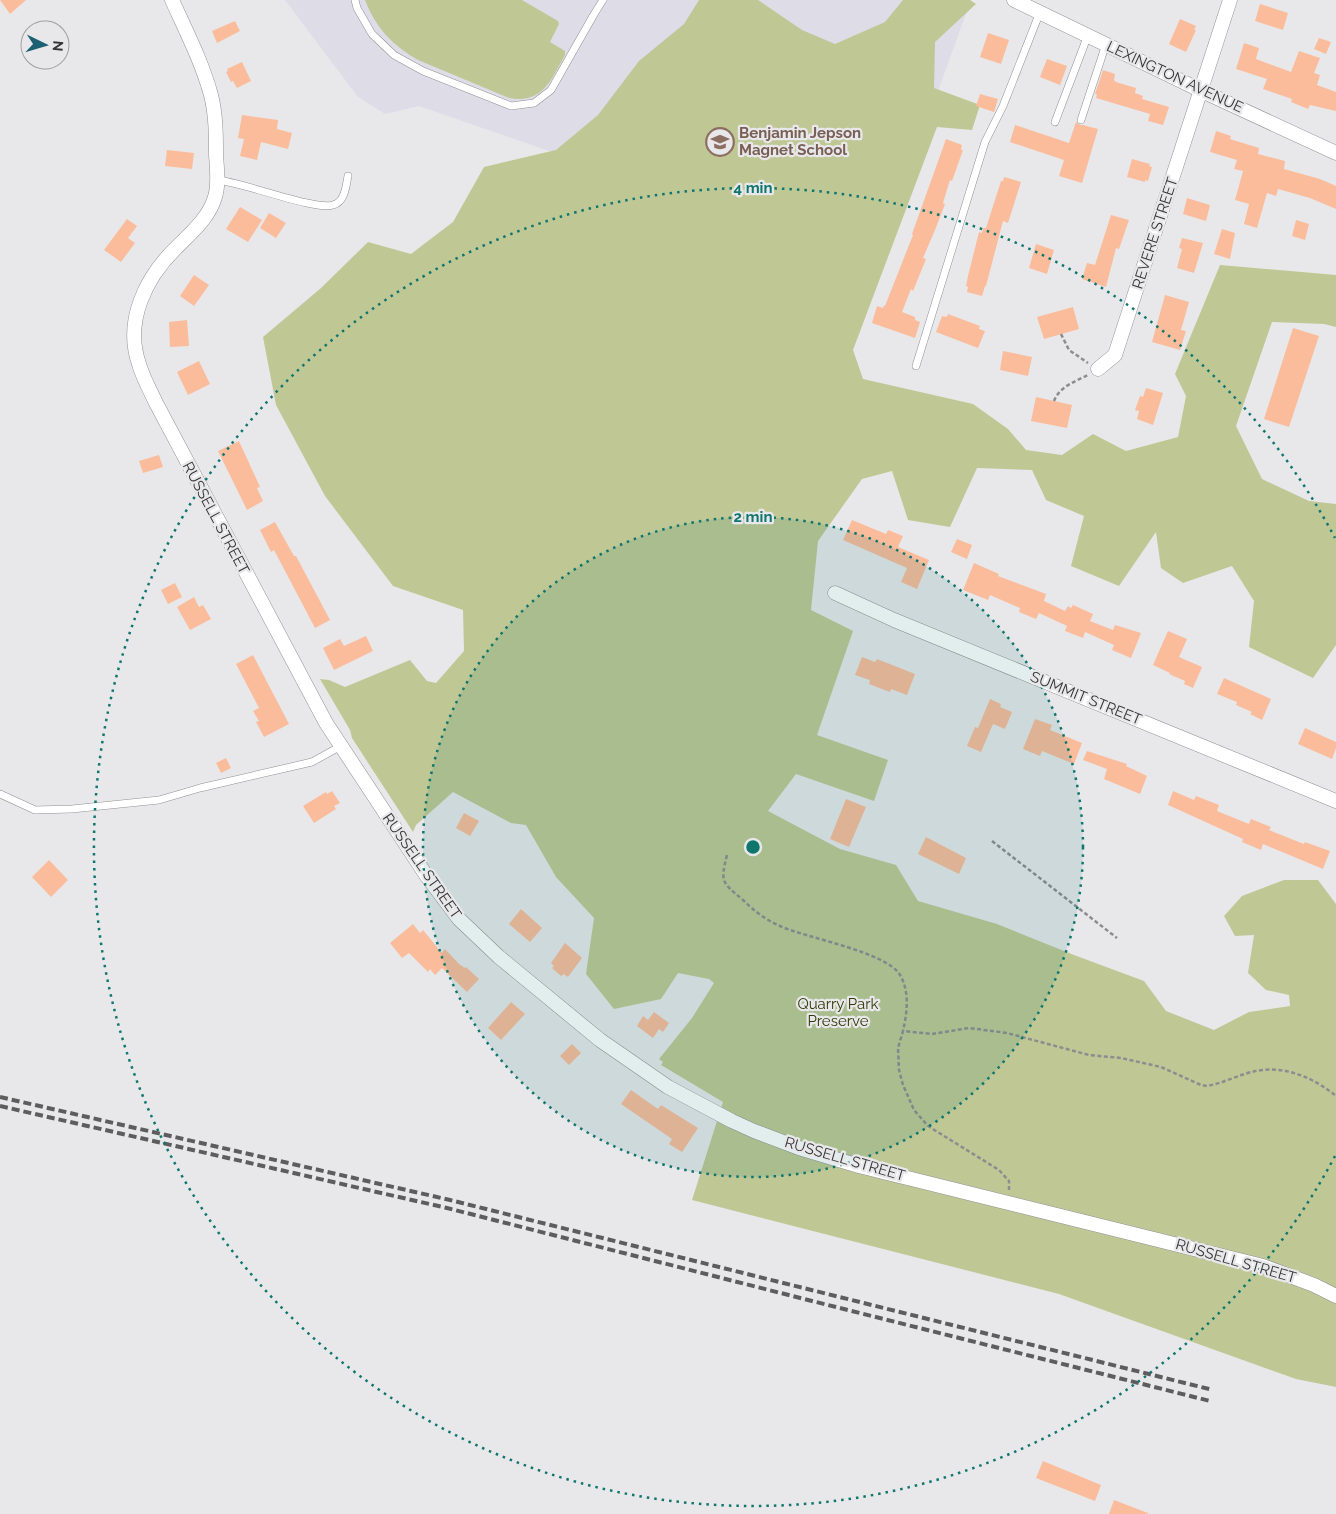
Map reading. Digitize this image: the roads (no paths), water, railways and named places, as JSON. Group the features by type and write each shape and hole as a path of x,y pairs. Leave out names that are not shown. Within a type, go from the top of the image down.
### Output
{"street":[{"name":"RUSSELL STREET","path":"172,0 203,71 211,97 215,123 217,180 211,208 200,224 156,270 142,295 137,310 135,330 138,363 156,402 321,715 426,875 459,919 499,956 600,1040 648,1074 732,1121 799,1148 859,1166 1263,1266 1314,1285 1336,1296"},
{"name":"LEXINGTON AVENUE","path":"1014,0 1202,91 1336,153"},
{"name":"REVERE STREET","path":"1098,369 1115,355 1230,0"},
{"name":"SUMMIT STREET","path":"836,593 894,620 1336,801"}],"lane":[{"path":"355,0 357,8 372,34 394,55 423,71 512,106 534,103 552,90 603,0"},
{"path":"916,366 986,142 1003,106 1040,12"},
{"path":"1055,122 1088,35"},
{"path":"1081,120 1106,44"},
{"path":"217,180 231,181 305,202 333,206 340,201 346,189 348,176"},
{"path":"0,794 35,810 72,809 159,800 209,786 312,762 341,746"}],"railway":[{"path":"0,1097 450,1200 1213,1390"},
{"path":"0,1106 447,1208 1210,1401"}],"place":[{"name":"Benjamin Jepson Magnet School","path":"720,142"}],"park label":[{"name":"Quarry Park Preserve","path":"838,1012"}]}
